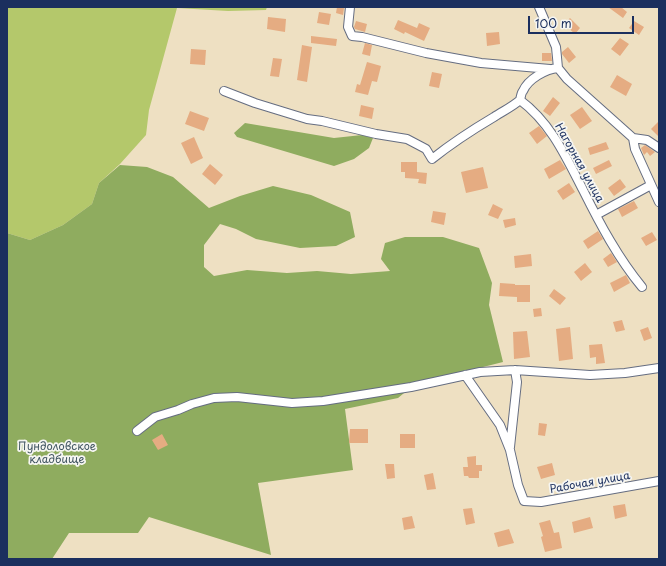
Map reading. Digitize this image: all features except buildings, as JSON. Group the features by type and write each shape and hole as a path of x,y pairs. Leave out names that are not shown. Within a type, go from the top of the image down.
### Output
{"street":[{"path":"350,7 348,27 352,36 481,63 554,68 633,138 647,140 659,148"},
{"path":"539,7 556,47 554,68"},
{"path":"224,91 255,103 307,119 407,139 426,148 432,159 452,143 511,108 520,100 522,91 526,86 539,74 554,68"},
{"name":"Нагорная улица","path":"520,100 530,107 556,138 596,215 627,270 642,287"},
{"path":"633,138 635,149 659,202"},
{"path":"596,215 651,186"},
{"path":"137,431 155,417 214,398 237,397 292,403 323,401 411,387 480,372 515,370 590,374 625,373 659,368"},
{"path":"510,450 517,382 515,370"},
{"path":"466,375 500,425 510,450"},
{"name":"Рабочая улица","path":"510,450 518,485 524,501 541,502 659,481"}],"green space":[{"path":"7,7 267,7 266,10 228,11 177,8 149,110 146,135 120,164 99,183 92,204 63,225 30,240 7,233"},
{"path":"245,123 334,138 362,135 373,138 369,148 354,159 334,166 237,137 234,133"},
{"name":"Пундоловское кладбище","path":"120,165 147,167 173,177 209,208 240,196 273,186 311,195 350,212 355,237 336,246 300,248 256,239 236,229 220,224 204,245 204,267 214,276 247,270 287,273 317,271 351,274 390,271 381,259 385,243 405,237 443,237 479,248 492,283 489,305 503,362 415,384 398,398 345,409 353,470 258,483 271,555 149,517 138,533 69,533 52,559 7,559 7,233 30,240 63,225 92,204 99,183"}]}
